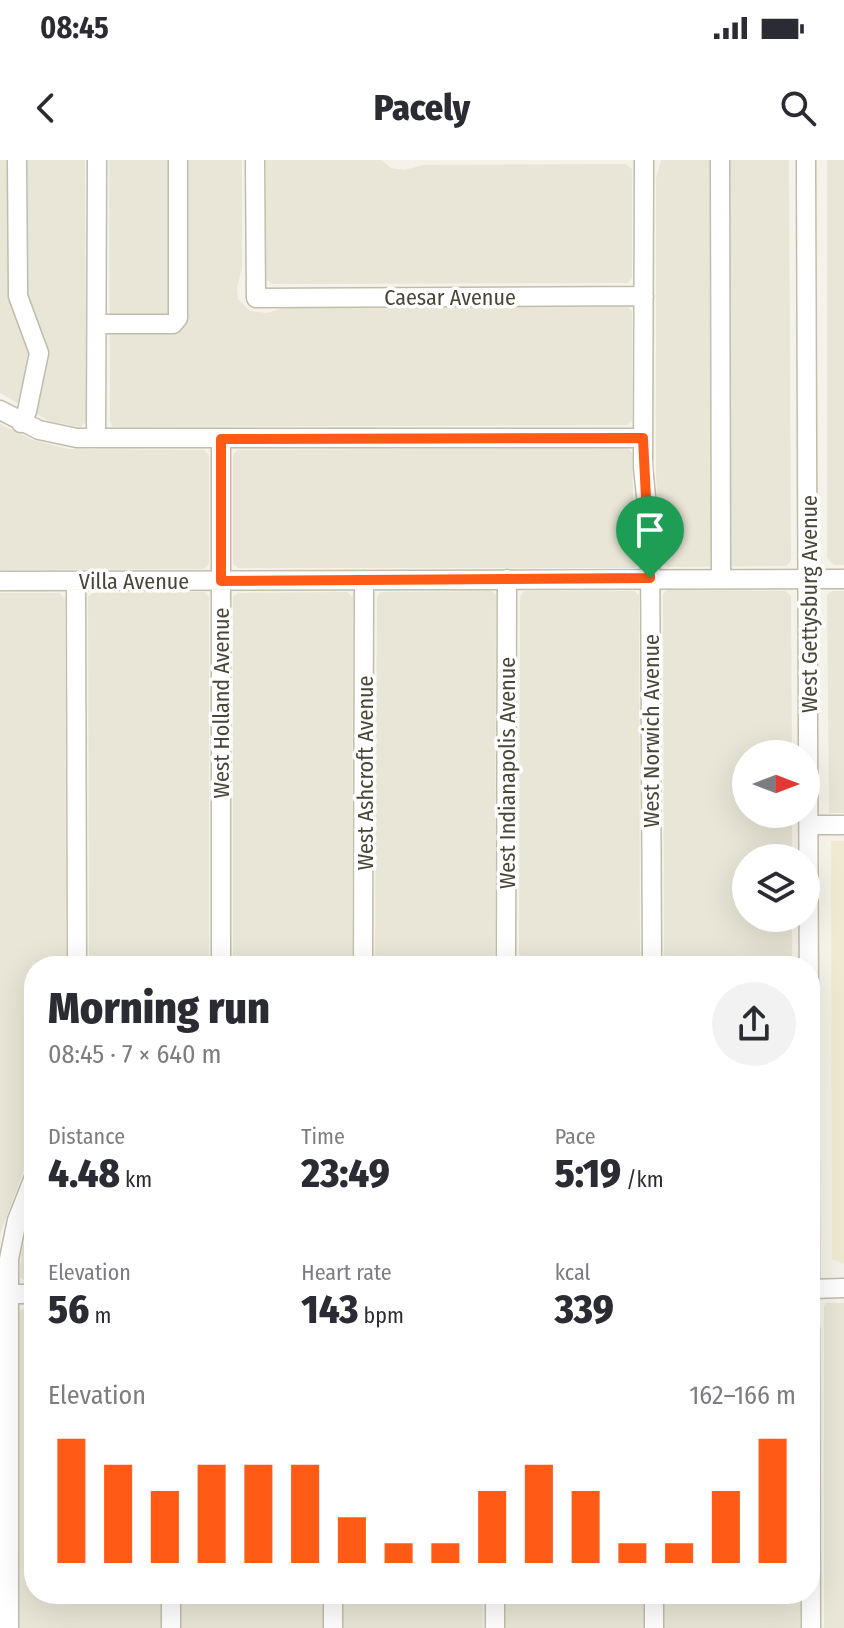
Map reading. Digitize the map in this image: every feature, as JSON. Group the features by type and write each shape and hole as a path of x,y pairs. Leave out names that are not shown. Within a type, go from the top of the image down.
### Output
{"street":[{"path":"17,160 18,296 39,353 21,423"},
{"path":"96,438 97,160"},
{"path":"97,324 173,324 178,318 178,160"},
{"name":"Caesar Avenue","path":"255,160 256,298 644,296"},
{"name":"West Norwich Avenue","path":"644,160 643,438 650,578 652,956"},
{"path":"720,160 721,579"},
{"name":"West Gettysburg Avenue","path":"806,160 810,740"},
{"path":"0,410 21,423 58,436 96,438 643,438"},
{"name":"West Holland Avenue","path":"221,439 221,956"},
{"name":"West Indianapolis Avenue","path":"506,956 507,579"},
{"name":"Villa Avenue","path":"0,581 844,579"},
{"name":"West Ashcroft Avenue","path":"363,956 364,580"},
{"path":"76,581 77,956"},
{"path":"820,825 844,825"},
{"name":"West Gettysburg Avenue","path":"810,828 810,956"},
{"path":"9,1628 4,1294 11,1240 24,1204"},
{"path":"820,1290 844,1288"},
{"path":"171,1604 171,1628"},
{"path":"333,1604 333,1628"},
{"path":"495,1604 495,1628"},
{"path":"654,1604 654,1628"},
{"path":"811,1604 811,1628"}],"shaded area":[{"path":"0,160 85,160 86,422 80,427 49,421 0,393"},
{"path":"109,160 242,160 242,267 237,289 238,299 250,311 267,313 283,308 628,307 632,311 632,421 627,425 113,427 110,421"},
{"path":"266,160 382,160 391,168 404,170 423,165 626,164 632,169 632,278 627,283 272,284 266,279"},
{"path":"661,160 789,160 791,561 786,566 668,567 663,563 656,477 656,178"},
{"path":"827,160 844,160 844,565 834,565 827,558"},
{"path":"0,424 33,440 69,449 204,450 209,455 209,564 204,569 0,570"},
{"path":"628,448 632,453 633,498 639,540 639,563 635,568 238,568 233,564 233,455 237,450"},
{"path":"667,590 786,591 791,596 792,740 732,740 732,828 792,828 792,844 732,844 732,932 792,932 792,956 664,956 663,594"},
{"path":"492,591 496,595 495,956 375,956 377,597 381,592"},
{"path":"524,591 634,591 639,595 640,956 519,956 520,596"},
{"path":"832,591 844,591 844,813 829,813 827,595"},
{"path":"204,592 209,597 209,956 89,956 88,597 93,593"},
{"path":"347,592 353,597 352,956 233,956 233,597 238,593"},
{"path":"0,593 59,593 65,599 66,956 24,956 24,1170 0,1234"},
{"path":"831,841 844,841 844,1264 832,1259"},
{"path":"24,1243 24,1280 20,1277"},
{"path":"827,1303 844,1303 844,1628 824,1628 824,1306"},
{"path":"24,1308 24,1604 161,1604 161,1628 19,1628 17,1318"},
{"path":"180,1604 323,1604 323,1628 180,1628"},
{"path":"342,1604 483,1604 483,1628 342,1628"},
{"path":"503,1604 644,1604 644,1628 503,1628"},
{"path":"663,1604 800,1604 800,1628 663,1628"}],"route":[{"path":"643,438 650,578 221,581 221,439 643,438"}]}
